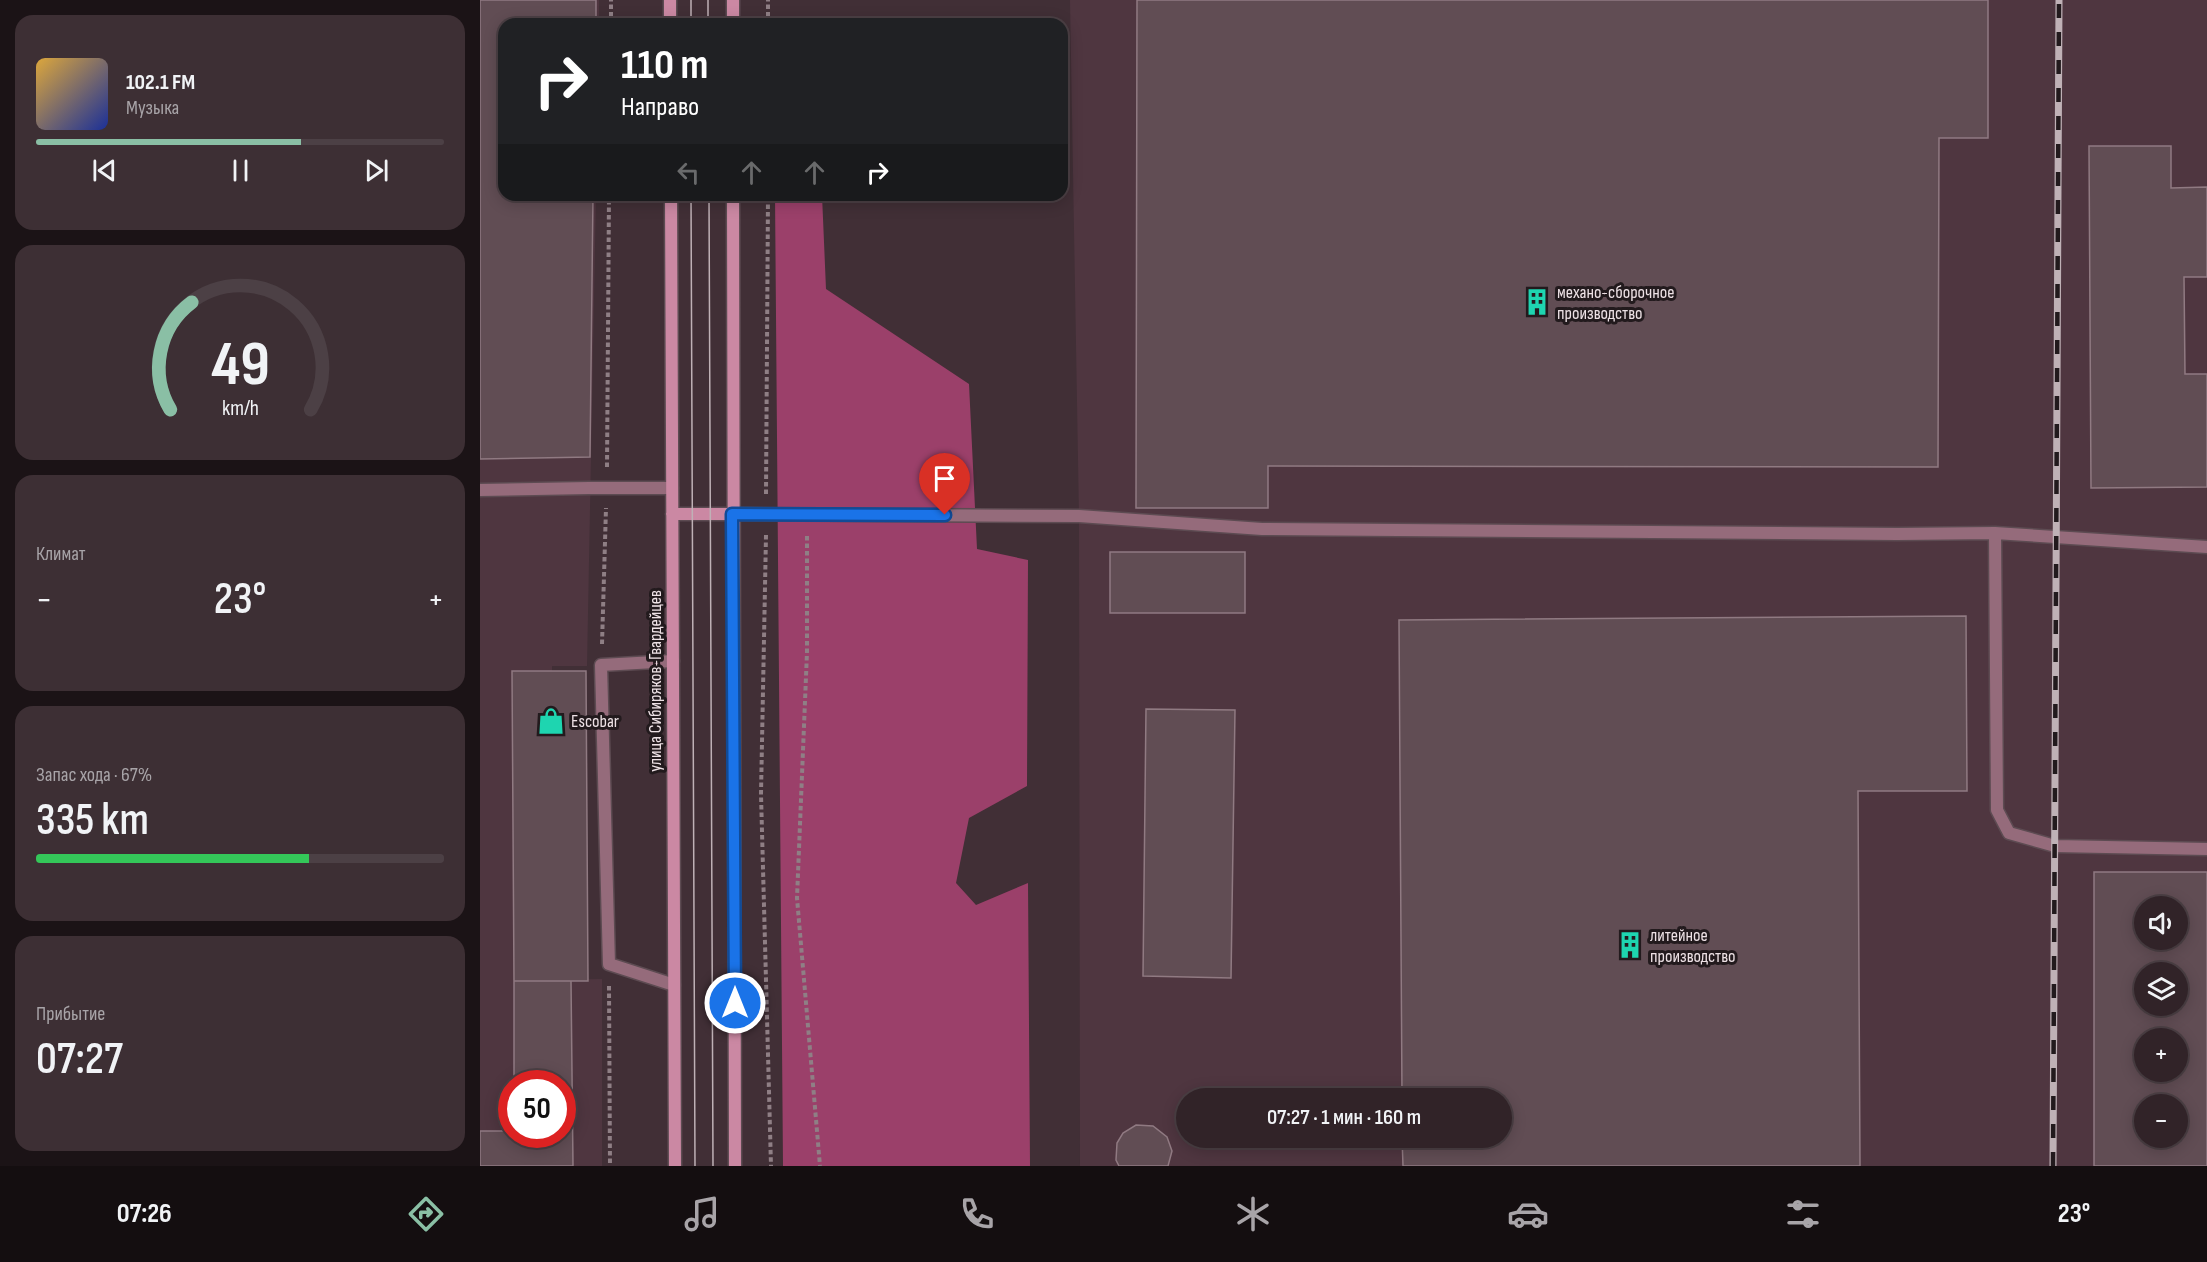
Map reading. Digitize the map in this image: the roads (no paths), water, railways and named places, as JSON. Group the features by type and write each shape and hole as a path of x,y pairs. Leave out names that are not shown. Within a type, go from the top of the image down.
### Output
{"main road":[{"path":"670,0 670,18"},
{"path":"733,0 733,18"},
{"name":"улица Сибиряков-Гвардейцев","path":"671,201 675,1166"},
{"path":"733,201 735,1166"},
{"path":"672,514 732,514"}],"lane":[{"path":"480,490 672,488"},
{"path":"732,514 1079,516 1262,529 1995,533 2207,548"},
{"path":"1995,533 1997,810 2009,833 2055,846 2207,849"},
{"path":"673,661 601,665 609,964 674,985"}],"tram line":[{"path":"691,0 691,18"},
{"path":"708,0 708,18"},
{"path":"691,201 695,1166"},
{"path":"709,201 713,1166"}],"railway":[{"path":"2053,1166 2059,0"}],"place":[{"name":"механо-сборочное производство","path":"1537,302"},
{"name":"Escobar","path":"551,721"},
{"name":"литейное производство","path":"1630,945"}]}
